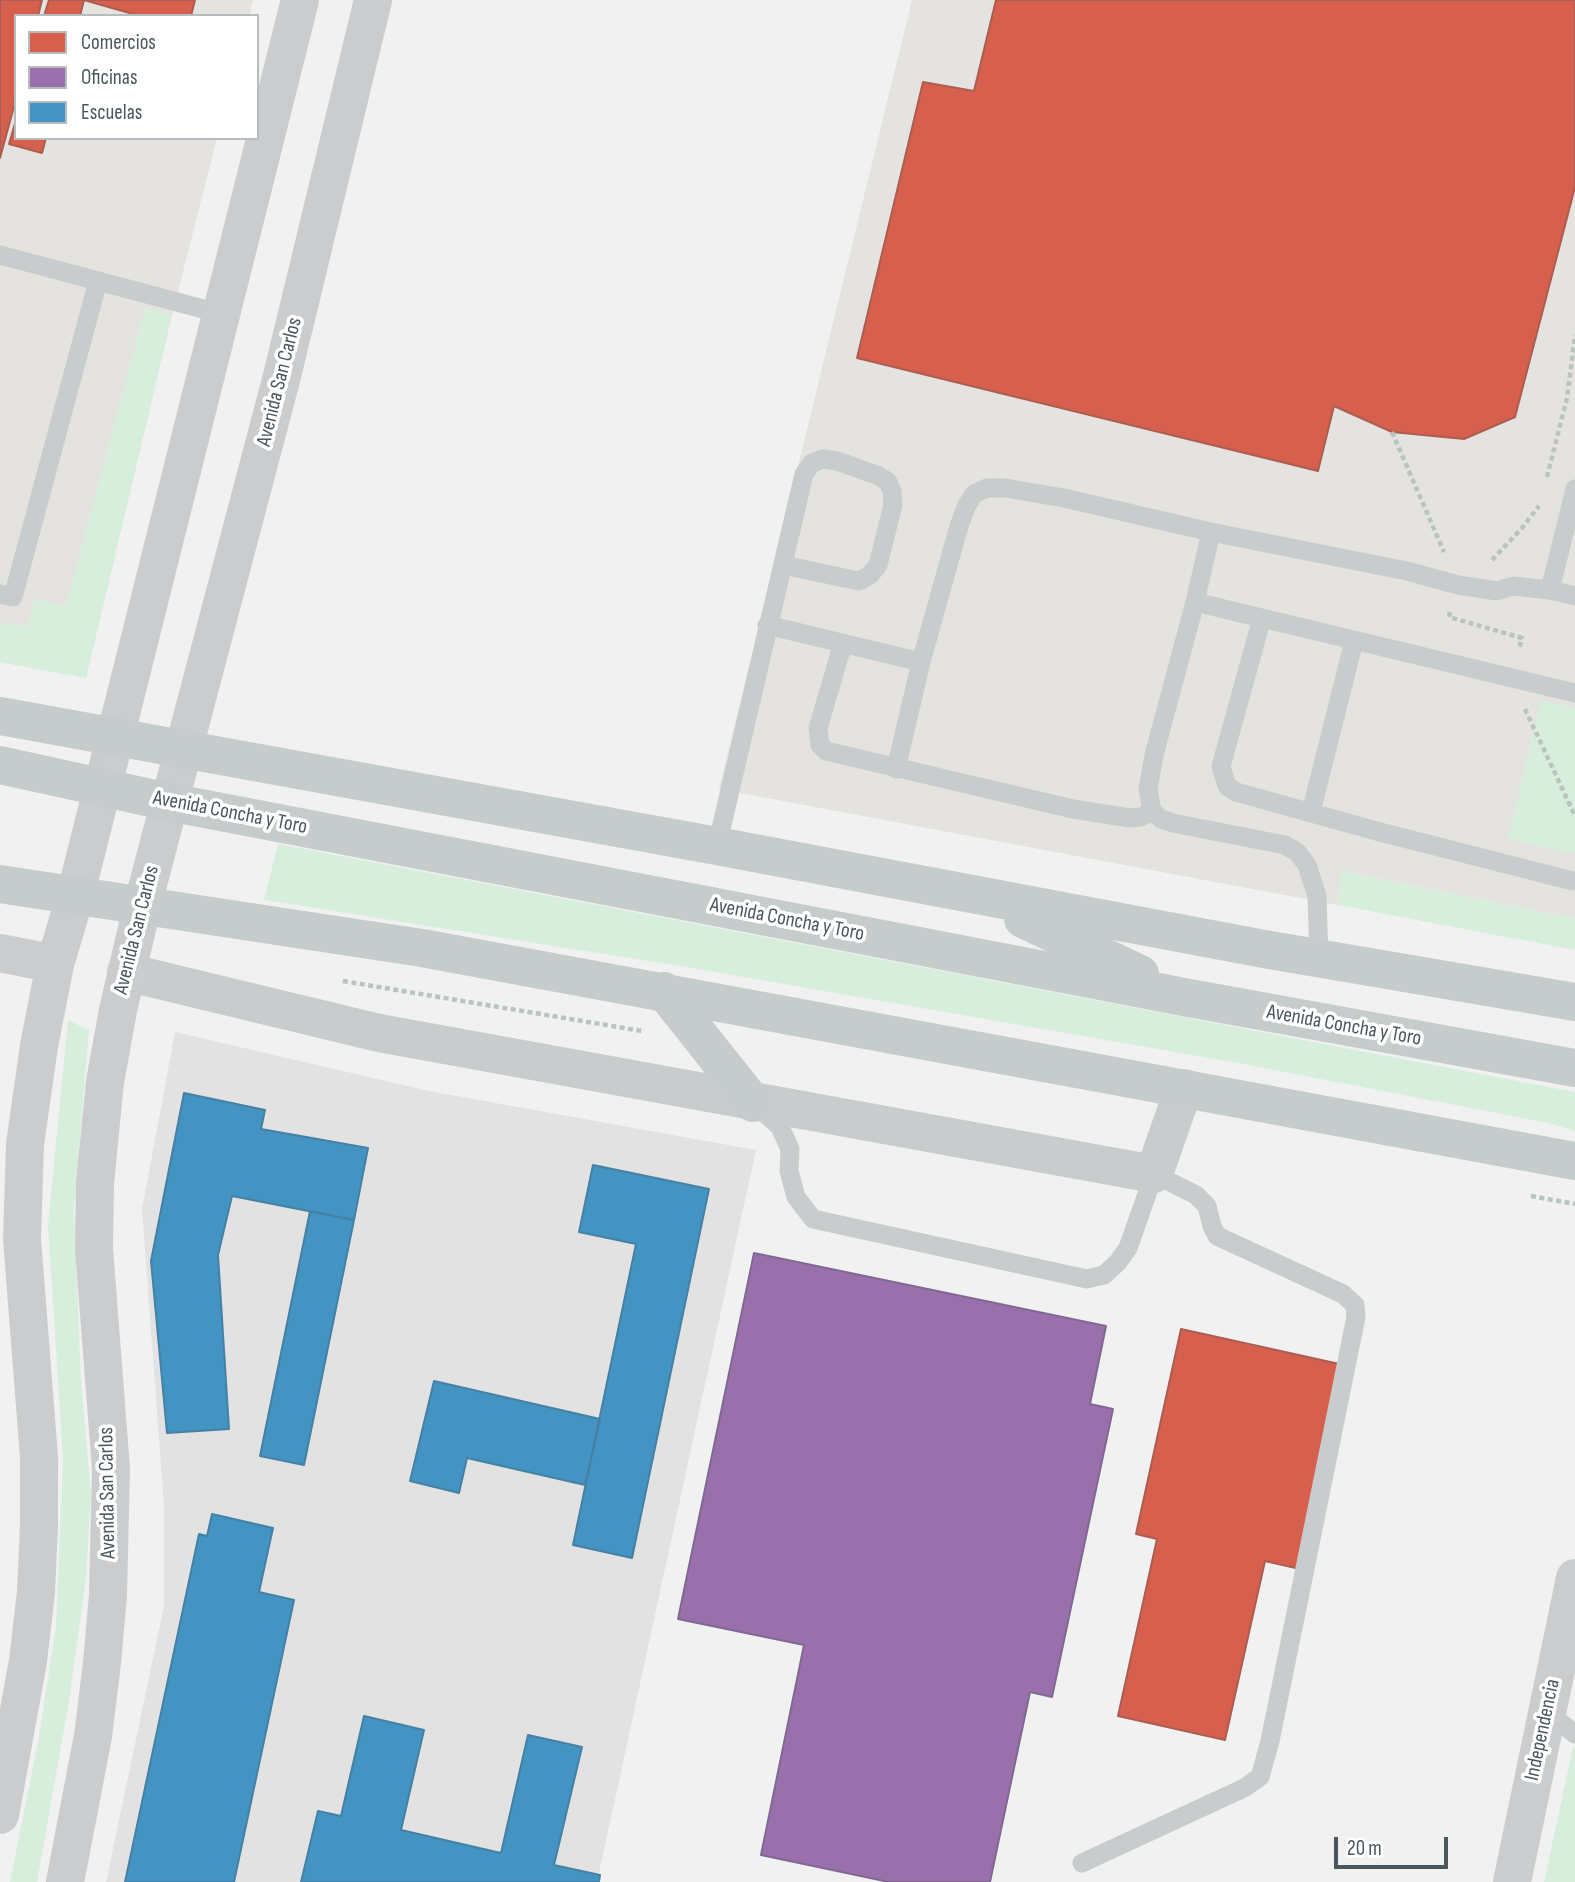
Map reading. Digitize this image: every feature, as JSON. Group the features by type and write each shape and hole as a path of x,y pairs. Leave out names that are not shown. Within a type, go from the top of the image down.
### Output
{"main road":[{"path":"0,1815 28,1661 36,1592 38,1457 22,1239 22,1186 39,1046 55,964 75,897 300,0"},
{"name":"Avenida San Carlos","path":"65,1882 93,1736 103,1663 108,1595 111,1469 94,1249 95,1183 105,1082 142,907 282,376 373,0"},
{"path":"0,716 1319,959 1575,1002"},
{"name":"Avenida Concha y Toro","path":"0,765 100,789 1189,998 1575,1068"},
{"path":"0,884 409,946 1575,1161"},
{"path":"975,896 1189,998"},
{"path":"0,953 55,964"},
{"path":"664,992 753,1103"},
{"name":"Independencia","path":"1512,1882 1561,1723 1575,1578"}],"street":[{"path":"127,972 379,1033 1154,1174 1184,1088"}],"lane":[{"path":"0,255 222,314"},
{"path":"0,594 13,597 98,281"},
{"path":"717,846 804,474 812,463 824,459 879,476 888,482 893,505 878,565 870,575 859,581 783,565"},
{"path":"895,769 921,662 962,516 974,494 987,488 1005,488 1064,498 1212,532 1407,570 1458,585 1497,591 1513,586 1575,596"},
{"path":"1550,590 1575,489"},
{"path":"1212,532 1154,755 1148,789 1152,811 1161,820 1285,845 1297,852 1307,864 1317,897 1319,959"},
{"path":"1195,602 1575,693"},
{"path":"1262,618 1223,759 1223,777 1227,786 1237,792 1573,881"},
{"path":"767,625 921,662"},
{"path":"1311,812 1354,641"},
{"path":"843,643 818,728 820,745 826,751 1047,803 1130,818 1141,817 1152,811"},
{"path":"753,1103 780,1128 790,1149 789,1171 796,1197 813,1219 1087,1279 1104,1275 1128,1248 1154,1174 1196,1195 1207,1206 1217,1236 1343,1294 1355,1305 1356,1317 1270,1741 1260,1777 1244,1788 1082,1863"}],"path":[{"path":"1547,478 1567,398 1575,335"},
{"path":"1392,432 1458,585 1449,617 1522,638 1510,678 1575,816"},
{"path":"1450,565 1493,560 1540,504"}],"shaded area":[{"path":"0,0 253,0 250,14 14,14 14,140 216,140 86,678 0,662"},
{"path":"912,0 1575,0 1575,919 1342,871 1338,905 719,789"},
{"path":"175,1032 429,1091 756,1150 597,1882 106,1882 164,1606 164,1506 142,1209"}],"green space":[{"path":"145,307 172,315 86,678 0,662 0,622 28,626 34,599 66,607"},
{"path":"1541,700 1575,708 1575,854 1508,839"},
{"path":"278,844 1575,1092 1575,1131 1548,1123 1238,1063 686,967 264,900"},
{"path":"1341,871 1575,919 1575,950 1338,905"},
{"path":"68,1020 89,1030 74,1209 81,1380 91,1494 86,1579 69,1701 37,1882 10,1882 38,1742 56,1627 63,1459 48,1225"},
{"path":"1573,1747 1575,1882 1544,1882"}],"building: Comercios":[{"path":"0,0 42,0 38,14 14,14 14,106 0,158"},
{"path":"49,0 84,0 80,14 45,14"},
{"path":"84,0 195,0 192,14 133,14"},
{"path":"996,0 1575,0 1575,187 1515,417 1464,439 1392,432 1334,406 1318,471 857,358 923,82 974,91"},
{"path":"14,127 14,140 45,140 42,153 9,144"},
{"path":"1181,1329 1344,1365 1300,1569 1265,1561 1225,1740 1118,1716 1157,1539 1136,1534"}],"building: Oficinas":[{"path":"754,1253 1106,1326 1090,1404 1113,1409 1052,1697 1030,1692 990,1882 889,1882 761,1855 804,1645 678,1619"}],"building: Escuelas":[{"path":"184,1093 265,1110 261,1129 368,1148 354,1220 232,1196 218,1255 229,1429 167,1433 151,1261"},
{"path":"593,1165 709,1189 632,1558 573,1545 636,1244 579,1232"},
{"path":"310,1211 354,1220 304,1465 260,1456"},
{"path":"434,1381 600,1419 585,1485 467,1458 459,1493 410,1481"},
{"path":"212,1514 273,1528 259,1592 294,1600 234,1882 125,1882 199,1534 207,1536"},
{"path":"364,1716 424,1730 401,1830 501,1853 528,1735 582,1747 554,1865 600,1875 599,1882 301,1882 318,1811 341,1816"}]}
